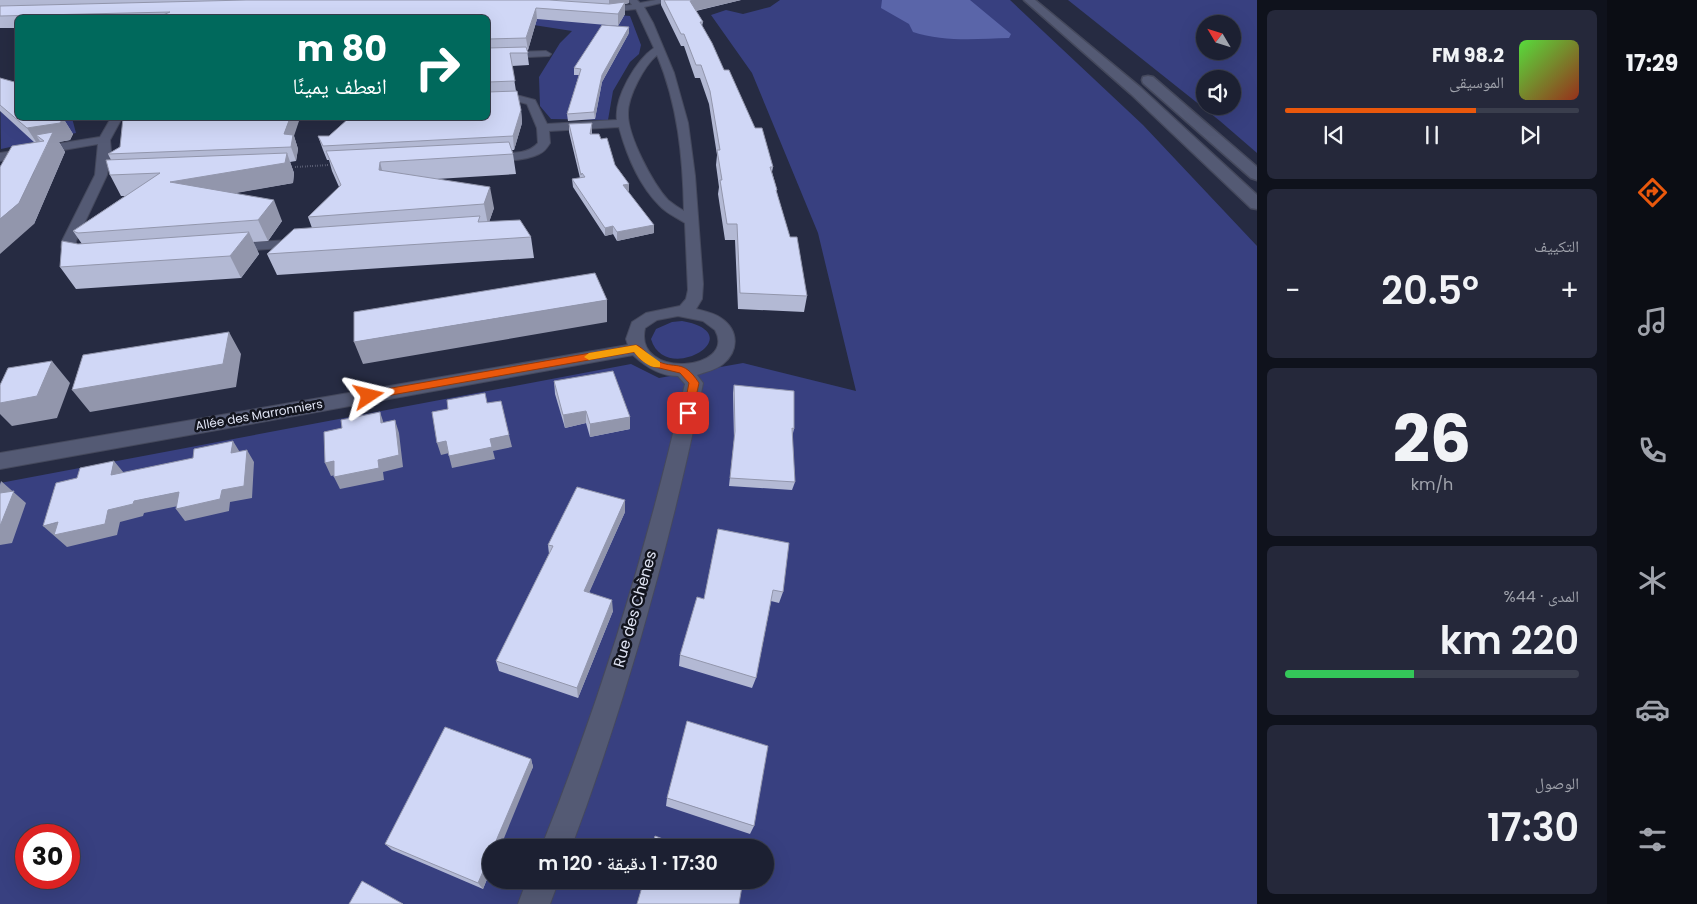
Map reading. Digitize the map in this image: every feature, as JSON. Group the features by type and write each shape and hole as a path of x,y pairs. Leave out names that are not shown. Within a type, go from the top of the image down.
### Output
{"street":[{"path":"590,10 622,9 636,3 668,0"},
{"path":"1029,0 1136,91 1257,204"},
{"path":"1046,0 1091,36"},
{"path":"636,3 652,28 658,49 665,58 682,118 692,204 695,298 685,311"},
{"path":"658,49 637,72 622,109 623,123 626,134 653,190 663,202 692,221"},
{"path":"490,56 546,54"},
{"path":"1135,70 1257,176"},
{"path":"477,157 526,155 536,152 544,143 543,128 531,102 520,99 490,100"},
{"path":"101,259 78,258 70,253 68,241 106,175 104,140 115,120"},
{"path":"543,128 623,123"},
{"path":"0,157 104,140"},
{"path":"215,249 314,243"},
{"path":"685,311 699,314 717,323 724,332 727,341 724,351 717,360 705,366 683,370 654,364 644,357 636,348 634,335 642,322 658,314 685,311"},
{"name":"Allée des Marronniers","path":"0,461 636,348"},
{"name":"Rue des Chènes","path":"560,839 577,796 620,665 686,427 694,383 683,370"},
{"path":"534,904 540,889"}],"path":[{"path":"295,166 329,165"}],"shaded area":[{"path":"780,0 1010,0 1143,125 1257,246 1257,904 0,904 0,483 631,364 659,378 743,363 856,391 818,233 752,73 711,15 726,10 743,14 770,7"},
{"path":"882,0 970,0 1011,34 1009,38 972,39 948,39 924,35 913,32 909,24 881,8"},
{"path":"1068,0 1257,0 1257,153 1212,115 1241,115 1241,70 1196,70 1196,102"},
{"path":"519,7 630,16 641,45 639,54 630,62 613,91 608,120 551,119 540,106 539,77 560,43 572,31 490,18 490,15 294,15"},
{"path":"0,78 15,84 15,120 73,120 76,133 1,149"},
{"path":"682,321 702,327 710,336 708,345 699,353 686,358 672,358 659,353 651,339 656,329 672,322"}],"building":[{"path":"246,0 549,0 609,4 625,2 618,14 536,8 526,38 490,39 490,15 163,15 170,12 0,16 0,6"},
{"path":"664,0 694,0 690,1 703,22 700,22 724,70 729,70 755,128 762,128 773,167 770,167 790,237 797,237 807,296 740,293 737,224 727,224 717,150 720,150 710,91 701,65 696,65 684,34 681,34"},
{"path":"602,25 629,27 602,75 594,112 567,114 581,69 574,68"},
{"path":"526,47 528,53 510,53 515,81 490,82 490,48"},
{"path":"0,78 15,82 15,118 0,105"},
{"path":"517,91 521,110 513,136 323,146 318,136 329,136 347,120 490,120 490,92"},
{"path":"18,120 62,120 60,123 27,128"},
{"path":"123,120 289,120 284,134 293,135 291,147 108,154 120,147"},
{"path":"592,123 590,134 599,134 601,139 607,138 615,165 629,184 623,185 654,225 617,232 613,226 605,228 572,179 585,177 582,173 581,175 569,124"},
{"path":"53,132 19,203 0,219 0,167 12,146 44,141 36,135"},
{"path":"509,142 513,154 380,162 379,170 490,187 484,204 308,217 341,185 326,151"},
{"path":"287,153 285,163 170,182 274,200 258,220 78,233 73,231 160,173 110,175 106,160"},
{"path":"480,216 478,222 520,220 531,237 267,254 294,229"},
{"path":"249,232 230,256 60,267 62,241 78,244"},
{"path":"595,273 607,300 354,342 354,312"},
{"path":"229,332 223,364 72,390 83,355"},
{"path":"52,361 37,396 0,403 0,385 8,368"},
{"path":"613,371 630,417 590,424 586,411 563,415 554,381"},
{"path":"734,385 794,391 794,429 792,428 795,482 730,478 735,431"},
{"path":"485,393 487,403 501,401 509,435 490,439 492,447 449,456 446,441 437,443 432,412 448,409 447,400"},
{"path":"380,412 381,423 395,420 399,455 378,460 379,468 334,477 334,461 325,463 324,432 342,428 341,420"},
{"path":"233,441 231,453 247,450 244,486 222,490 220,499 176,509 179,492 134,501 133,504 108,510 105,524 54,535 58,522 43,526 56,483 77,478 80,468 114,461 111,475 193,458 194,449"},
{"path":"577,487 625,500 584,591 612,600 577,688 496,661 553,546 548,545"},
{"path":"14,491 0,526 0,493"},
{"path":"718,529 789,543 783,592 773,590 756,678 680,655 697,597 704,599"},
{"path":"687,721 768,746 754,826 667,798"},
{"path":"445,727 531,759 497,839 482,839 482,874 478,883 385,844"},
{"path":"362,881 403,904 349,904"},
{"path":"641,889 742,889 739,904 637,904"}],"slow traffic":[{"path":"589,357 636,348 648,361 657,365"}],"route":[{"path":"369,396 636,348 648,361 654,364 683,370 694,383 688,413"}]}
